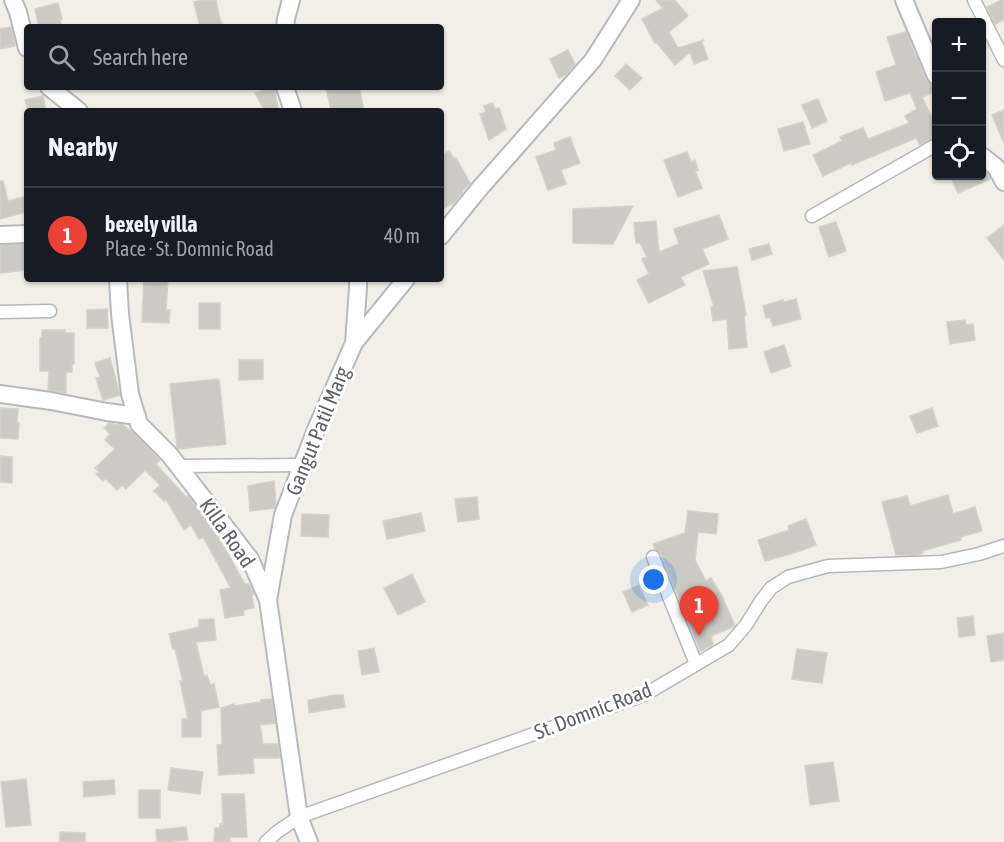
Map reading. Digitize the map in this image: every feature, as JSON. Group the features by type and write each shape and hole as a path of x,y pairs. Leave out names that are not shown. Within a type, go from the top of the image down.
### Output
{"street":[{"path":"13,0 24,36"},
{"path":"285,24 291,0"},
{"path":"444,232 593,60 631,0"},
{"path":"904,0 934,72"},
{"path":"974,0 1004,60"},
{"path":"53,90 75,108"},
{"path":"286,90 292,108"},
{"path":"812,216 932,147"},
{"path":"986,158 1000,165 1004,182"},
{"path":"0,236 24,234"},
{"name":"Killa Road","path":"118,282 129,394 140,424 169,454 250,559 268,600 299,817 309,842"},
{"path":"354,343 357,282"},
{"name":"Gangut Patil Marg","path":"268,600 283,515 317,427 354,343 404,282"},
{"path":"0,312 50,311"},
{"path":"0,394 51,400 137,416"},
{"path":"178,466 302,465"},
{"name":"St. Domnic Road","path":"266,842 299,817 644,695 729,645 746,625 771,588 788,577 828,567 941,562 1004,546"},
{"path":"653,557 696,664"}],"building":[{"path":"216,0 222,24 199,24 194,2"},
{"path":"656,0 675,0 688,16 669,32 678,48 704,40 702,42 708,59 694,64 690,52 675,65 655,43 642,19 663,8"},
{"path":"1004,0 1004,20 995,24 987,7"},
{"path":"58,3 61,24 38,24 35,9"},
{"path":"11,27 15,46 0,49 0,29"},
{"path":"906,32 926,80 932,85 932,93 922,97 932,118 932,138 920,145 916,138 823,176 813,155 842,141 840,137 863,128 868,139 909,123 905,116 917,109 910,93 885,101 876,72 896,65 887,37"},
{"path":"568,50 575,65 567,74 559,78 550,59"},
{"path":"626,64 642,78 630,90 615,76"},
{"path":"274,90 278,108 263,108 255,93"},
{"path":"327,90 360,90 363,108 330,108"},
{"path":"43,96 45,108 27,108 25,100"},
{"path":"818,99 827,121 812,128 802,105"},
{"path":"493,103 495,109 499,108 506,129 489,140 480,114 486,112 484,106"},
{"path":"1004,110 1004,143 992,115"},
{"path":"803,122 810,144 784,151 778,129"},
{"path":"570,137 580,163 561,170 566,184 548,190 536,157 556,150 554,143"},
{"path":"449,151 454,159 456,158 470,183 454,203 444,208 444,154"},
{"path":"687,152 691,162 695,160 698,170 695,171 702,188 678,197 664,160"},
{"path":"986,173 988,174 990,179 958,193 952,180 986,180"},
{"path":"0,181 3,181 8,201 24,197 24,213 0,219"},
{"path":"633,206 613,244 573,243 573,209"},
{"path":"719,215 728,239 702,249 709,264 680,277 685,285 649,303 637,280 649,274 642,259 647,257 640,243 636,243 634,223 656,221 659,252 679,244 674,229"},
{"path":"836,222 846,251 829,257 819,227"},
{"path":"1004,225 1004,260 987,238"},
{"path":"24,244 24,270 0,273 0,245"},
{"path":"769,244 772,254 752,260 749,249"},
{"path":"737,267 746,315 744,315 747,347 729,349 727,319 713,321 711,307 714,307 703,271"},
{"path":"144,282 168,282 166,310 170,310 169,323 142,322"},
{"path":"796,299 801,319 773,326 770,317 766,318 763,306"},
{"path":"199,303 220,303 220,329 199,329"},
{"path":"107,309 108,328 87,328 87,310"},
{"path":"965,320 966,325 973,324 975,340 950,344 947,322"},
{"path":"42,330 65,330 65,333 74,333 74,364 72,364 72,372 66,372 66,393 48,390 49,371 40,371"},
{"path":"784,345 791,366 771,373 764,352"},
{"path":"110,358 120,395 103,400 96,378 100,377 95,363"},
{"path":"239,360 263,360 263,379 239,380"},
{"path":"219,379 226,444 178,449 170,384"},
{"path":"0,408 18,409 18,439 0,438"},
{"path":"932,408 938,426 917,433 910,416"},
{"path":"109,423 123,425 130,429 160,460 156,464 186,497 188,496 215,531 245,584 249,584 254,594 252,595 254,608 243,610 244,615 225,618 220,590 231,588 203,537 199,539 191,525 184,530 166,499 164,501 154,491 160,485 145,470 126,489 122,485 117,490 105,478 103,481 96,474 99,472 95,468 115,449 105,440 110,434 104,428"},
{"path":"0,456 12,457 12,483 0,482"},
{"path":"274,481 276,503 274,508 250,511 248,486"},
{"path":"948,495 953,514 975,507 982,531 960,537 961,540 922,551 923,553 917,555 896,555 882,502 907,496 910,506"},
{"path":"477,497 479,519 458,522 455,499"},
{"path":"688,511 718,514 716,534 698,532 695,560 706,581 711,578 722,596 735,626 711,636 713,645 700,651 661,554 653,544 685,533"},
{"path":"421,513 425,531 387,539 383,521"},
{"path":"302,514 329,515 328,537 301,536"},
{"path":"806,519 816,545 765,561 758,540 789,530 788,526"},
{"path":"412,574 425,602 398,615 384,588"},
{"path":"639,585 648,605 632,612 623,592"},
{"path":"973,616 975,635 959,637 957,618"},
{"path":"214,619 216,640 196,642 204,676 207,675 210,685 214,684 219,707 201,711 201,737 182,737 182,719 188,719 180,681 183,681 169,634 199,627 199,620"},
{"path":"1004,633 1004,660 991,662 987,636"},
{"path":"374,648 379,672 362,675 358,651"},
{"path":"797,649 827,653 822,683 792,679"},
{"path":"343,695 345,707 309,713 308,700"},
{"path":"272,699 275,723 260,725 263,744 278,744 280,758 253,758 254,773 219,775 217,745 222,744 221,708"},
{"path":"833,762 839,801 810,805 805,766"},
{"path":"171,768 203,772 200,794 168,790"},
{"path":"26,779 31,825 6,827 1,782"},
{"path":"114,780 115,794 84,797 83,782"},
{"path":"139,790 160,790 160,818 139,818"},
{"path":"222,794 244,794 247,837 230,837 230,842 214,842 215,828 223,824"},
{"path":"186,827 188,840 157,842 156,830"},
{"path":"60,832 85,833 85,842 60,842"}],"place":[{"name":"bexely villa","path":"699,636"}]}
